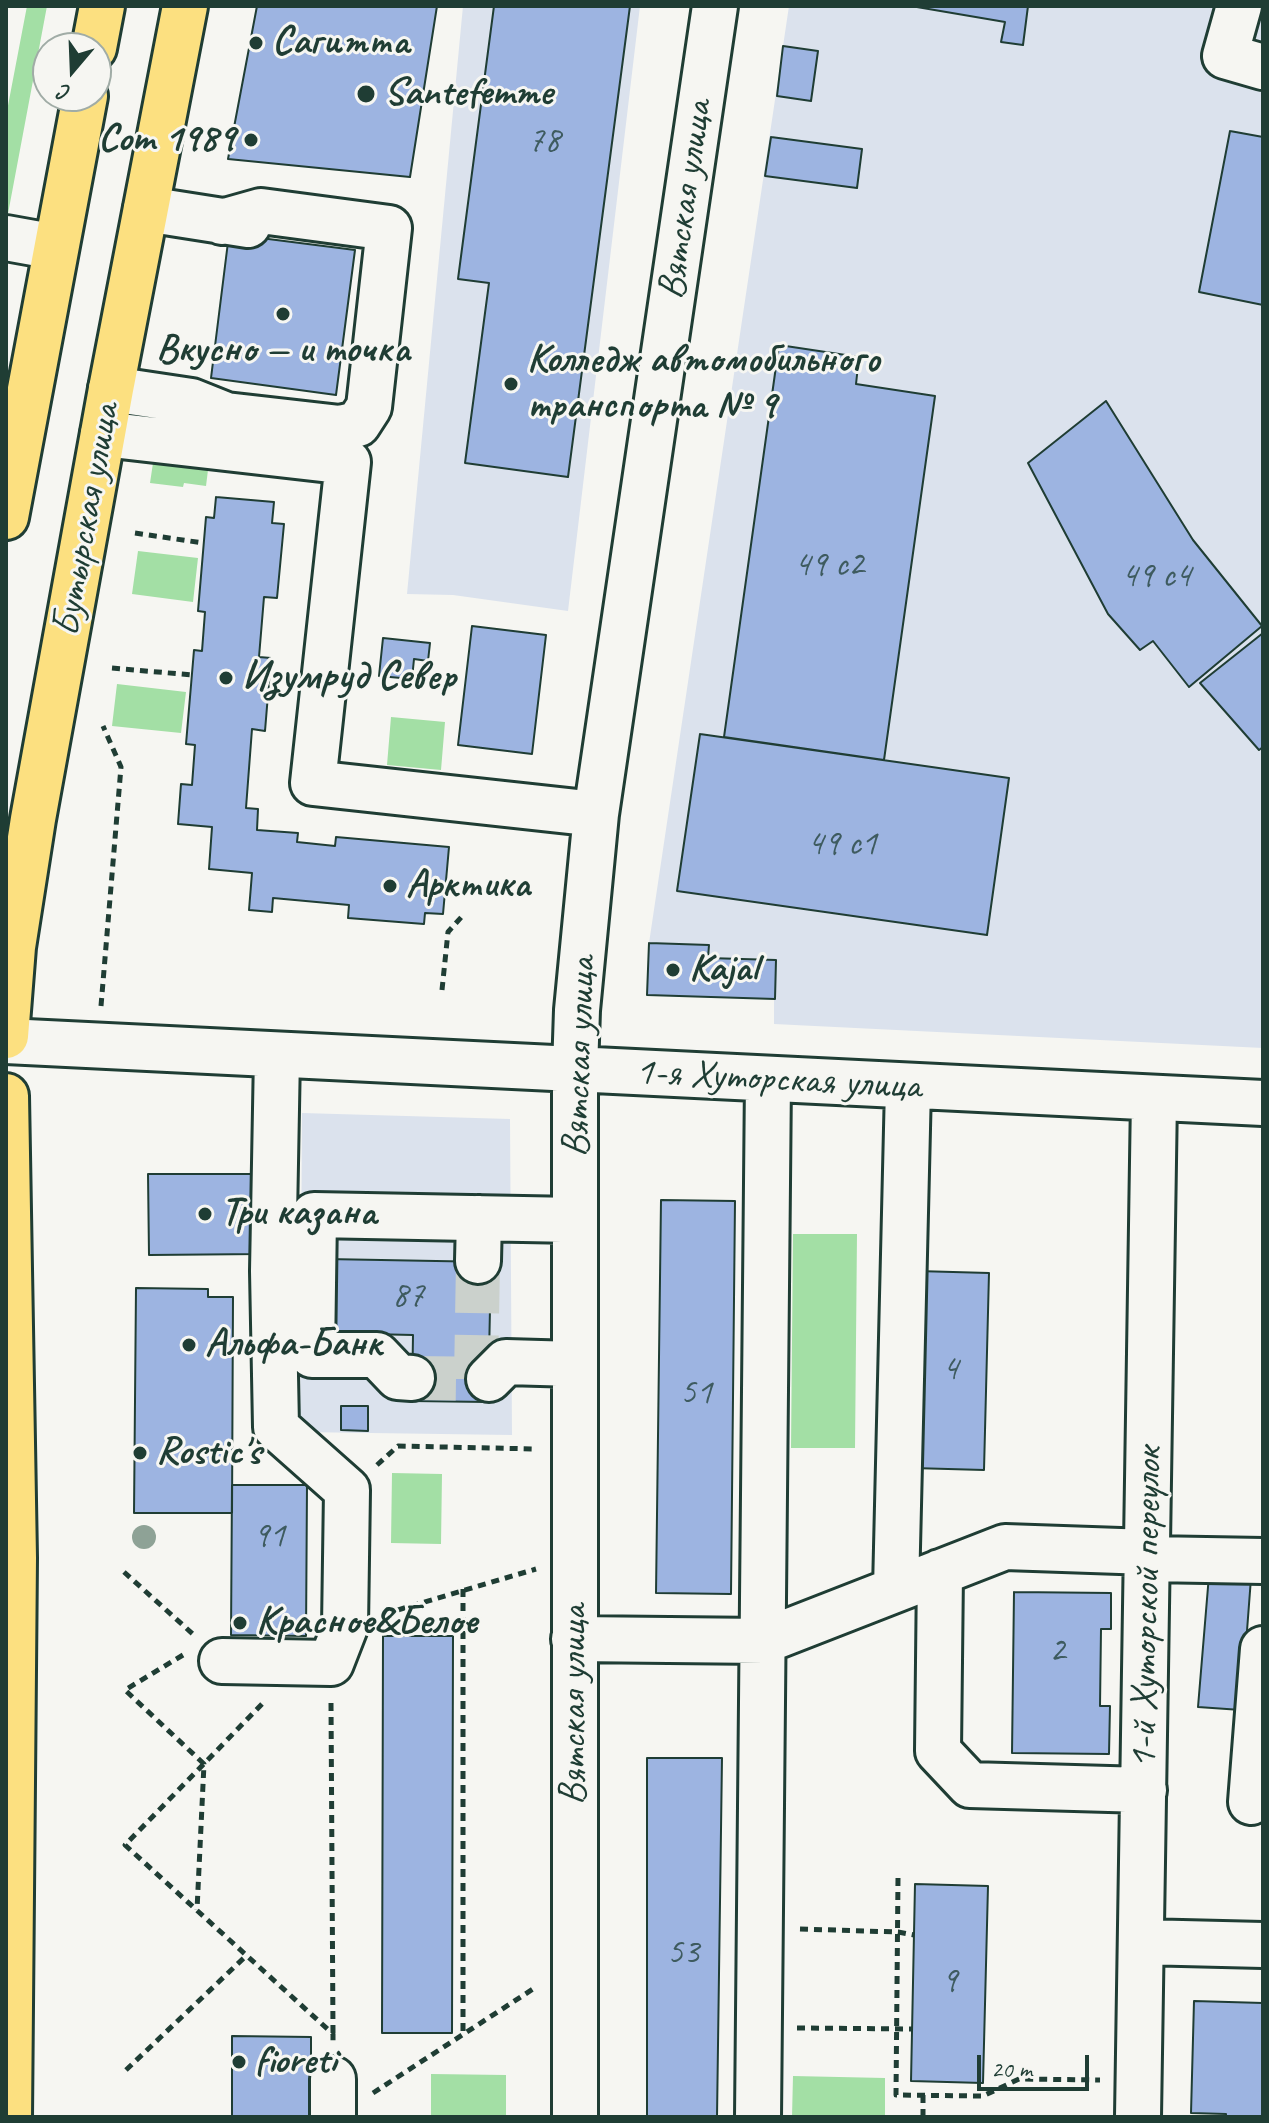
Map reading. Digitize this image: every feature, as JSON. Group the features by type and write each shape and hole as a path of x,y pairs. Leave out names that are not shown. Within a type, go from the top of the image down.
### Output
{"main road":[{"path":"97,32 102,6"},
{"name":"Бутырская улица","path":"6,1039 13,947 33,819 185,6"},
{"name":"Бутырская улица","path":"6,517 82,112"},
{"path":"6,1096 14,1558 9,2117"}],"street":[{"name":"Вятская улица","path":"575,2117 577,1010 596,814 715,6"},
{"path":"1239,6 1225,56 1263,67"},
{"path":"111,389 191,401 227,397 344,411 366,239 222,222 146,209"},
{"path":"6,238 56,247"},
{"path":"103,434 348,462 313,783 596,814"},
{"name":"1-я Хуторская улица","path":"6,1039 1263,1103"},
{"path":"212,1652 326,1651 347,1490 276,1427 273,1255 277,1055"},
{"path":"758,2117 768,1079"},
{"path":"896,1589 908,1087"},
{"name":"1-й Хуторской переулок","path":"1138,2117 1154,1098"},
{"path":"6,1206 7,1212"},
{"path":"412,1378 398,1377 377,1355 312,1355 314,1215 575,1220"},
{"path":"478,1261 479,1218"},
{"path":"489,1379 506,1362 575,1364"},
{"path":"574,1639 764,1641 1005,1547 1263,1561"},
{"path":"940,1572 938,1751 970,1785 1144,1790"},
{"path":"1251,1802 1263,1649"},
{"path":"1141,1942 1263,1945"}],"path":[{"path":"135,533 203,543"},
{"path":"112,668 192,675"},
{"path":"100,1001 121,767 103,726"},
{"path":"442,990 448,932 465,913"},
{"path":"347,1490 398,1446 537,1449"},
{"path":"333,2034 125,1845 204,1764 326,1651 463,1589 537,1568"},
{"path":"124,1572 212,1652 125,1690 204,1764 197,1911"},
{"path":"463,1589 463,2035"},
{"path":"326,1651 333,2098 369,2096 536,1987"},
{"path":"898,1878 896,2095 983,2096 1019,2079 1103,2080"},
{"path":"760,1928 914,1935"},
{"path":"126,2070 247,1955"},
{"path":"759,2028 912,2029"},
{"path":"923,2095 923,2117"}],"shaded area":[{"name":"Колледж автомобильного транспорта № 9","path":"463,6 640,6 568,611 453,595 407,594"},
{"path":"789,6 1263,6 1263,1048 774,1024 774,999 647,995 649,943"},
{"path":"302,1113 510,1119 512,1435 300,1432"}],"green space":[{"path":"27,6 47,6 42,32 32,32 32,86 7,219 6,116"},
{"path":"161,455 209,462 206,486 150,483 153,463"},
{"path":"138,551 198,558 193,602 132,594"},
{"path":"117,684 186,692 181,733 112,726"},
{"path":"391,717 445,722 441,770 387,765"},
{"path":"793,1234 857,1234 855,1448 791,1448"},
{"path":"392,1473 442,1474 441,1544 391,1543"},
{"path":"431,2074 506,2075 506,2117 431,2117"},
{"path":"793,2076 885,2078 885,2117 792,2117"}],"building":[{"path":"257,6 437,6 410,177 228,159"},
{"path":"494,6 630,6 568,477 465,463 489,283 458,279"},
{"path":"911,6 1028,6 1023,45 1001,42 1005,22"},
{"path":"783,46 818,51 811,101 777,96"},
{"path":"1230,131 1263,137 1263,305 1199,292"},
{"path":"771,137 862,149 857,188 765,176"},
{"name":"Вкусно — и точка","path":"229,234 355,250 336,395 211,378"},
{"path":"779,345 859,357 856,384 935,396 884,760 724,737"},
{"path":"1106,401 1193,540 1262,626 1189,687 1153,641 1140,650 1108,614 1028,463"},
{"path":"216,497 274,502 272,523 284,524 277,598 264,597 259,657 271,658 265,731 252,729 246,808 258,809 257,830 298,833 297,842 335,846 336,837 449,847 443,914 425,913 424,924 348,918 349,905 273,898 272,912 249,910 252,873 209,869 212,827 178,824 181,784 192,785 195,745 186,744 194,650 202,651 205,612 198,611 206,517 214,518"},
{"path":"472,626 546,635 532,754 458,745"},
{"path":"1263,633 1263,747 1259,750 1200,683"},
{"path":"383,638 430,643 428,661 414,659 412,679 379,676"},
{"path":"700,734 1009,778 987,935 677,891"},
{"path":"649,943 709,945 708,958 776,960 775,999 647,995"},
{"name":"Три казана","path":"148,1174 260,1174 261,1254 149,1255"},
{"path":"661,1200 735,1201 731,1594 656,1593"},
{"path":"326,1259 491,1262 488,1402 412,1401 413,1335 325,1333"},
{"path":"917,1271 989,1273 984,1470 912,1468"},
{"path":"136,1288 208,1289 208,1297 233,1297 232,1513 134,1513"},
{"path":"341,1406 368,1406 368,1431 341,1430"},
{"path":"232,1485 307,1485 306,1636 231,1635"},
{"path":"1209,1575 1251,1578 1241,1710 1198,1707"},
{"path":"1014,1592 1111,1593 1111,1629 1101,1629 1100,1706 1110,1706 1109,1754 1012,1753"},
{"path":"383,1636 453,1636 452,2033 382,2033"},
{"path":"647,1758 722,1758 717,2117 647,2117"},
{"path":"915,1884 988,1886 983,2083 911,2081"},
{"path":"1194,2001 1263,2003 1263,2117 1191,2113"},
{"path":"232,2036 311,2037 311,2117 232,2117"}],"tunnel":[{"path":"476,1379 478,1261"},
{"path":"412,1378 489,1379"}],"place":[{"name":"Сагитта","path":"256,43"},
{"name":"Santefemme","path":"366,94"},
{"name":"Com 1989","path":"251,140"},
{"name":"Вкусно — и точка","path":"283,314"},
{"name":"Колледж автомобильного транспорта № 9","path":"511,384"},
{"name":"Изумруд Север","path":"226,678"},
{"name":"Арктика","path":"390,886"},
{"name":"Kajal","path":"673,970"},
{"name":"Три казана","path":"205,1214"},
{"name":"Альфа-Банк","path":"189,1345"},
{"name":"Rostic's","path":"140,1453"},
{"name":"Красное&Белое","path":"240,1623"},
{"name":"fioreti","path":"239,2062"}]}
